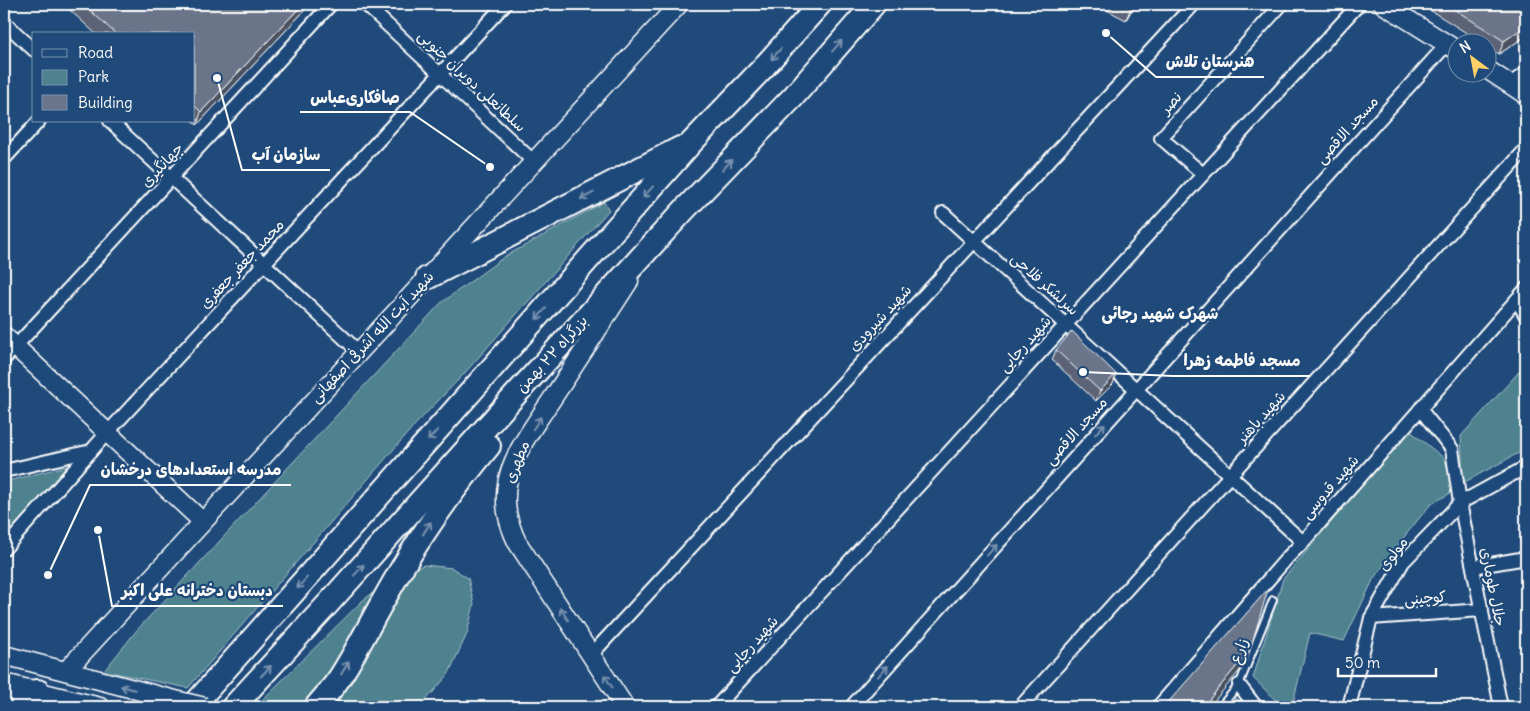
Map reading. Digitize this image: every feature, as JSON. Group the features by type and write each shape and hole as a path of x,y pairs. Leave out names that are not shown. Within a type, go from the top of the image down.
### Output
{"highway":[{"path":"184,704 692,142 762,69 820,4"},
{"name":"بزرگراه ۲۲ بهمن","path":"233,707 874,4"},
{"path":"427,278 692,142"},
{"path":"316,707 337,681 360,644 387,593 434,517 468,471 706,188"},
{"path":"4,696 38,691"}],"main road":[{"name":"شهید آیت الله اشرفی اصفهانی","path":"66,671 679,4"},
{"path":"1383,4 1448,45"},
{"path":"1498,76 1526,95"},
{"name":"مطهری","path":"625,707 517,542 510,527 506,507 506,493 508,477 521,446 633,274"},
{"path":"8,348 107,433 203,522"},
{"path":"4,655 184,704 205,707"},
{"path":"4,682 100,707"}],"street":[{"name":"جهانگیری","path":"8,348 172,178 331,4"},
{"name":"سلطانعلی دویران جنوبی","path":"365,4 534,162"},
{"name":"محمد جعفر جعفری","path":"4,549 107,433 505,4"},
{"name":"شهید شیرودی","path":"591,655 1194,4"},
{"name":"نصر","path":"1203,174 1161,138 1282,4"},
{"name":"شهید رجایی","path":"716,707 1359,4"},
{"path":"4,22 32,48"},
{"name":"مسجد الاقصی","path":"851,707 1136,389 1448,52"},
{"path":"1510,84 1526,73"},
{"path":"4,159 38,122"},
{"path":"111,122 359,352"},
{"name":"شهید باهنر","path":"1020,707 1526,149"},
{"name":"سرلشکر فلاحی","path":"943,213 1303,542"},
{"name":"شهید قدوسی","path":"1158,707 1288,557 1526,289"},
{"path":"1517,300 1526,316"},
{"name":"جلال طوماری","path":"1420,409 1452,449 1460,503 1501,707"},
{"path":"4,471 91,451"},
{"name":"مولوی","path":"1349,707 1371,618 1403,562 1460,503 1526,467"},
{"path":"1473,567 1526,558"},
{"name":"کوچینی","path":"1371,618 1482,610"},
{"path":"1239,685 1256,707"}],"lane":[{"name":"زارع","path":"1220,707 1239,685 1272,600"}],"green space":[{"path":"604,202 609,210 463,375 412,428 188,688 104,671 137,630 441,303 504,257"},
{"path":"1526,364 1526,449 1463,483 1461,436"},
{"path":"1409,430 1445,459 1454,491 1430,505 1404,537 1374,578 1344,641 1310,633 1292,707 1283,707 1253,678 1283,579"},
{"path":"67,466 4,539 4,482"},
{"path":"424,565 452,568 468,578 474,604 467,634 448,675 420,707 255,707 362,601 398,574"}],"building":[{"path":"83,4 303,4 201,112 195,106 195,32 114,32"},
{"path":"1446,4 1526,4 1526,26 1504,41 1498,37 1498,32 1490,32"},
{"path":"1072,331 1116,374 1100,391 1056,350"},
{"path":"1268,589 1250,650 1203,707 1164,707"},
{"path":"1233,698 1255,707 1225,707"}],"place":[{"name":"هنرستان تلاش","path":"1106,33"},
{"name":"سازمان آب","path":"217,78"},
{"name":"صافکاری‌عباس","path":"490,167"},
{"name":"مسجد فاطمه زهرا","path":"1083,372"},
{"name":"دبستان دخترانه علی اکبر","path":"98,530"},
{"name":"مدرسه استعدادهای درخشان","path":"48,575"}],"district":[{"name":"شهرک شهید رجائی","path":"1160,313"}]}
